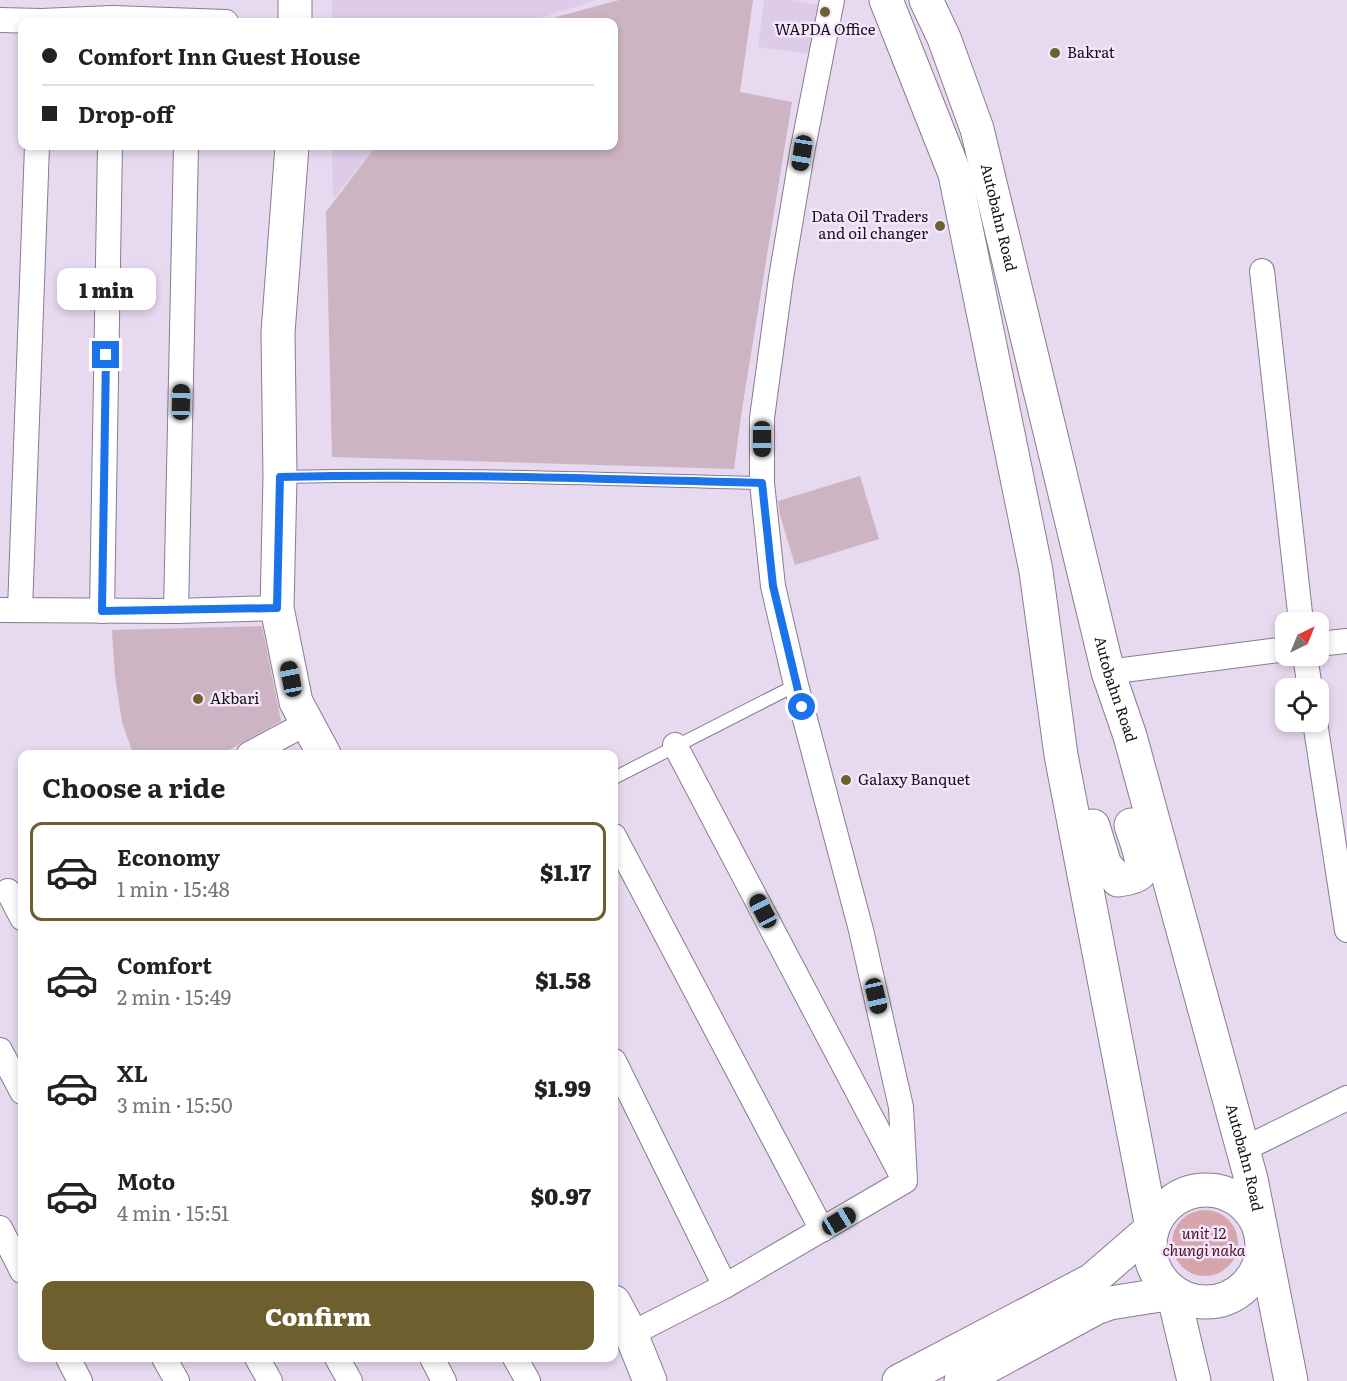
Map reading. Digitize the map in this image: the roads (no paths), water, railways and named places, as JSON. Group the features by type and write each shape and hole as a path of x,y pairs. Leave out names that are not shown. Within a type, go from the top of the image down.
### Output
{"main road":[{"path":"295,0 295,18"},
{"name":"Autobahn Road","path":"886,0 955,174 1036,572 1061,755 1152,1228"},
{"name":"Autobahn Road","path":"926,0 944,38 977,129 1108,672 1130,736 1251,1179 1291,1381"},
{"path":"292,150 278,333 280,477 277,608 296,702 322,750"},
{"path":"1061,755 1084,800 1105,865 1118,880 1136,876 1142,870 1142,864 1120,790 1130,736"},
{"path":"961,1381 1096,1308 1110,1303 1173,1293 1197,1301 1215,1301 1232,1296 1247,1285 1257,1270 1262,1253 1262,1235 1255,1218 1243,1203 1227,1193 1209,1189 1190,1192 1173,1200 1160,1213 1152,1228 1150,1244 1157,1272 1173,1293 1194,1381"},
{"path":"899,1381 1092,1280 1152,1228"},
{"path":"618,1310 631,1334 643,1378"}],"street":[{"path":"832,0 802,153 782,278 762,418 762,483 773,586 796,684 861,930 901,1107 905,1181"},
{"path":"0,20 18,21"},
{"path":"37,150 10,610 176,611 277,608"},
{"path":"102,611 110,150"},
{"path":"176,611 186,150"},
{"path":"1262,270 1300,612"},
{"path":"1329,643 1347,641"},
{"path":"1108,672 1275,650"},
{"path":"256,750 307,723"},
{"path":"1317,732 1347,930"},
{"path":"675,745 905,1181"},
{"path":"618,844 822,1230"},
{"path":"6,892 18,912"},
{"path":"0,1050 18,1084"},
{"path":"618,1069 725,1286"},
{"path":"1242,1150 1347,1098"},
{"path":"631,1334 725,1286 905,1181"},
{"path":"0,1228 18,1263"},
{"path":"70,1362 80,1381"},
{"path":"167,1362 177,1381"},
{"path":"259,1362 270,1381"},
{"path":"339,1362 350,1381"},
{"path":"434,1362 444,1381"},
{"path":"517,1362 528,1381"}],"lane":[{"path":"280,477 348,475 560,477 762,483"},
{"path":"618,776 796,684"}],"place":[{"name":"WAPDA Office","path":"825,12"},
{"name":"Bakrat","path":"1055,53"},
{"name":"Data Oil Traders and oil changer","path":"940,226"},
{"name":"Akbari","path":"198,699"},
{"name":"Galaxy Banquet","path":"846,780"}],"park label":[{"name":"unit 12 chungi naka","path":"1204,1242"}]}
